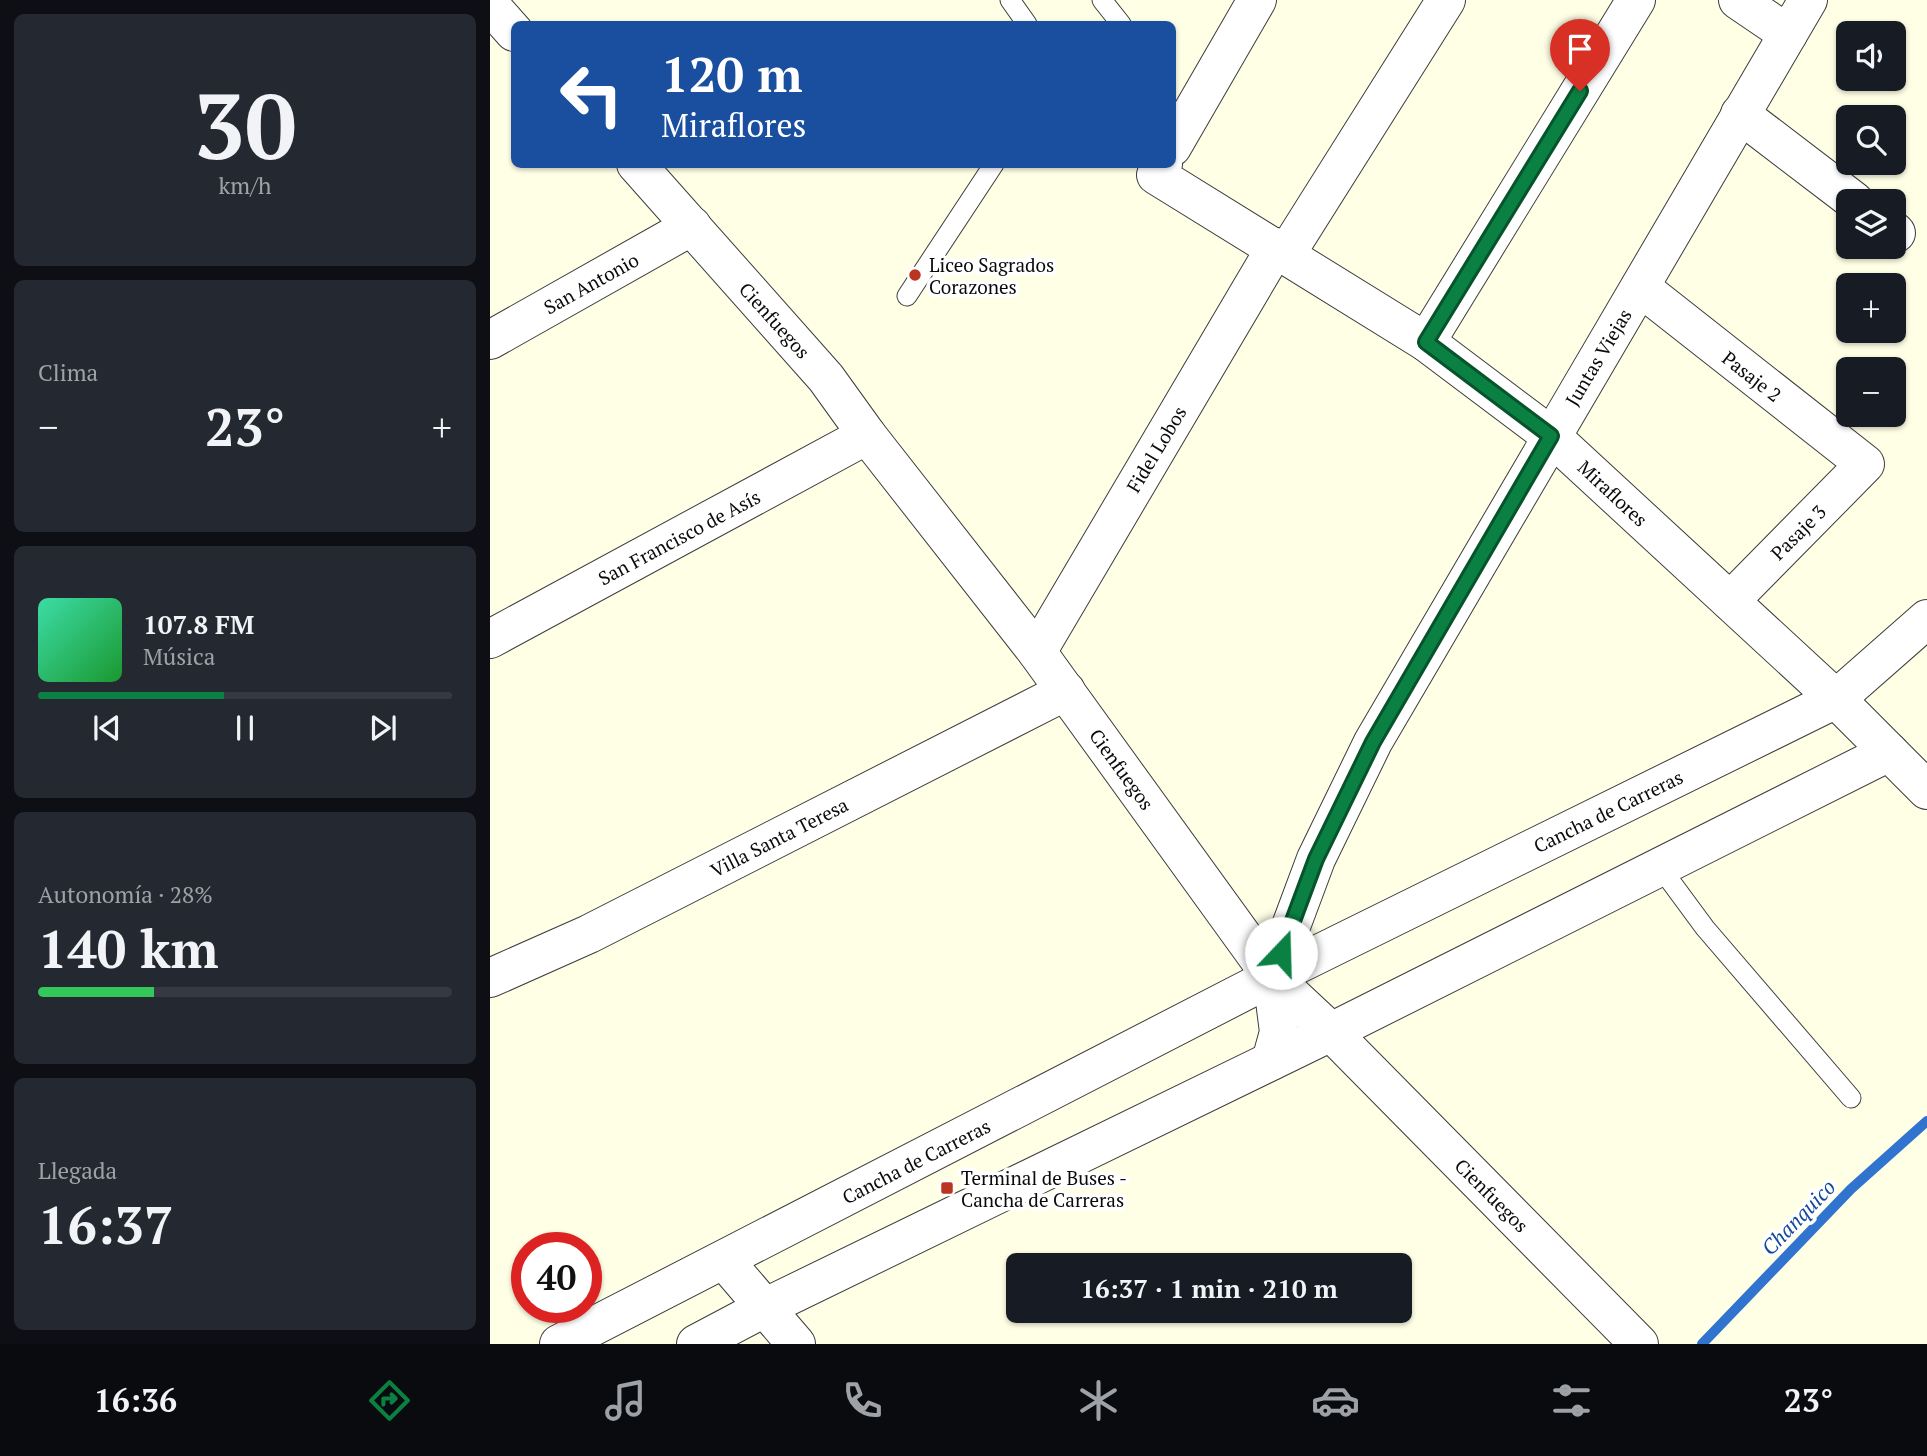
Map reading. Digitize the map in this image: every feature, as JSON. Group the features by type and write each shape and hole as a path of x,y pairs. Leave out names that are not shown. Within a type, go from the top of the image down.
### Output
{"street":[{"path":"1176,133 1257,0"},
{"name":"Fidel Lobos","path":"1037,652 1281,251 1446,0"},
{"path":"1426,342 1636,0"},
{"path":"1738,0 1788,34"},
{"name":"Juntas Viejas","path":"1272,977 1316,859 1373,742 1808,0"},
{"path":"490,5 511,29"},
{"path":"1740,114 1838,189"},
{"name":"Cienfuegos","path":"640,168 826,378 867,435 1037,652 1272,977 1331,1032 1637,1342"},
{"name":"Miraflores","path":"1165,168 1281,251 1426,342 1551,436 1836,699 1927,790"},
{"name":"San Antonio","path":"490,340 692,226"},
{"name":"Pasaje 2","path":"1640,287 1865,464"},
{"name":"San Francisco de Asís","path":"490,639 867,435"},
{"name":"Pasaje 3","path":"1730,601 1865,464"},
{"name":"Cancha de Carreras","path":"559,1344 1272,977 1836,699 1927,619"},
{"name":"Villa Santa Teresa","path":"490,978 589,934 1066,691"},
{"path":"696,1344 764,1308 1331,1032 1889,752"},
{"path":"1271,1061 1279,1032 1272,977"},
{"path":"724,1260 796,1344"}],"lane":[{"path":"1010,0 1025,21"},
{"path":"1102,0 1119,21"},
{"path":"906,296 991,168"},
{"path":"1660,867 1705,928 1850,1098"}],"waterway":[{"name":"Chanquico","path":"1702,1344 1851,1189 1927,1121"}],"place":[{"name":"Liceo Sagrados Corazones","path":"915,275"},
{"name":"Terminal de Buses - Cancha de Carreras","path":"947,1188"}],"route":[{"path":"1281,953 1316,859 1373,742 1551,436 1426,342 1580,91"}]}
